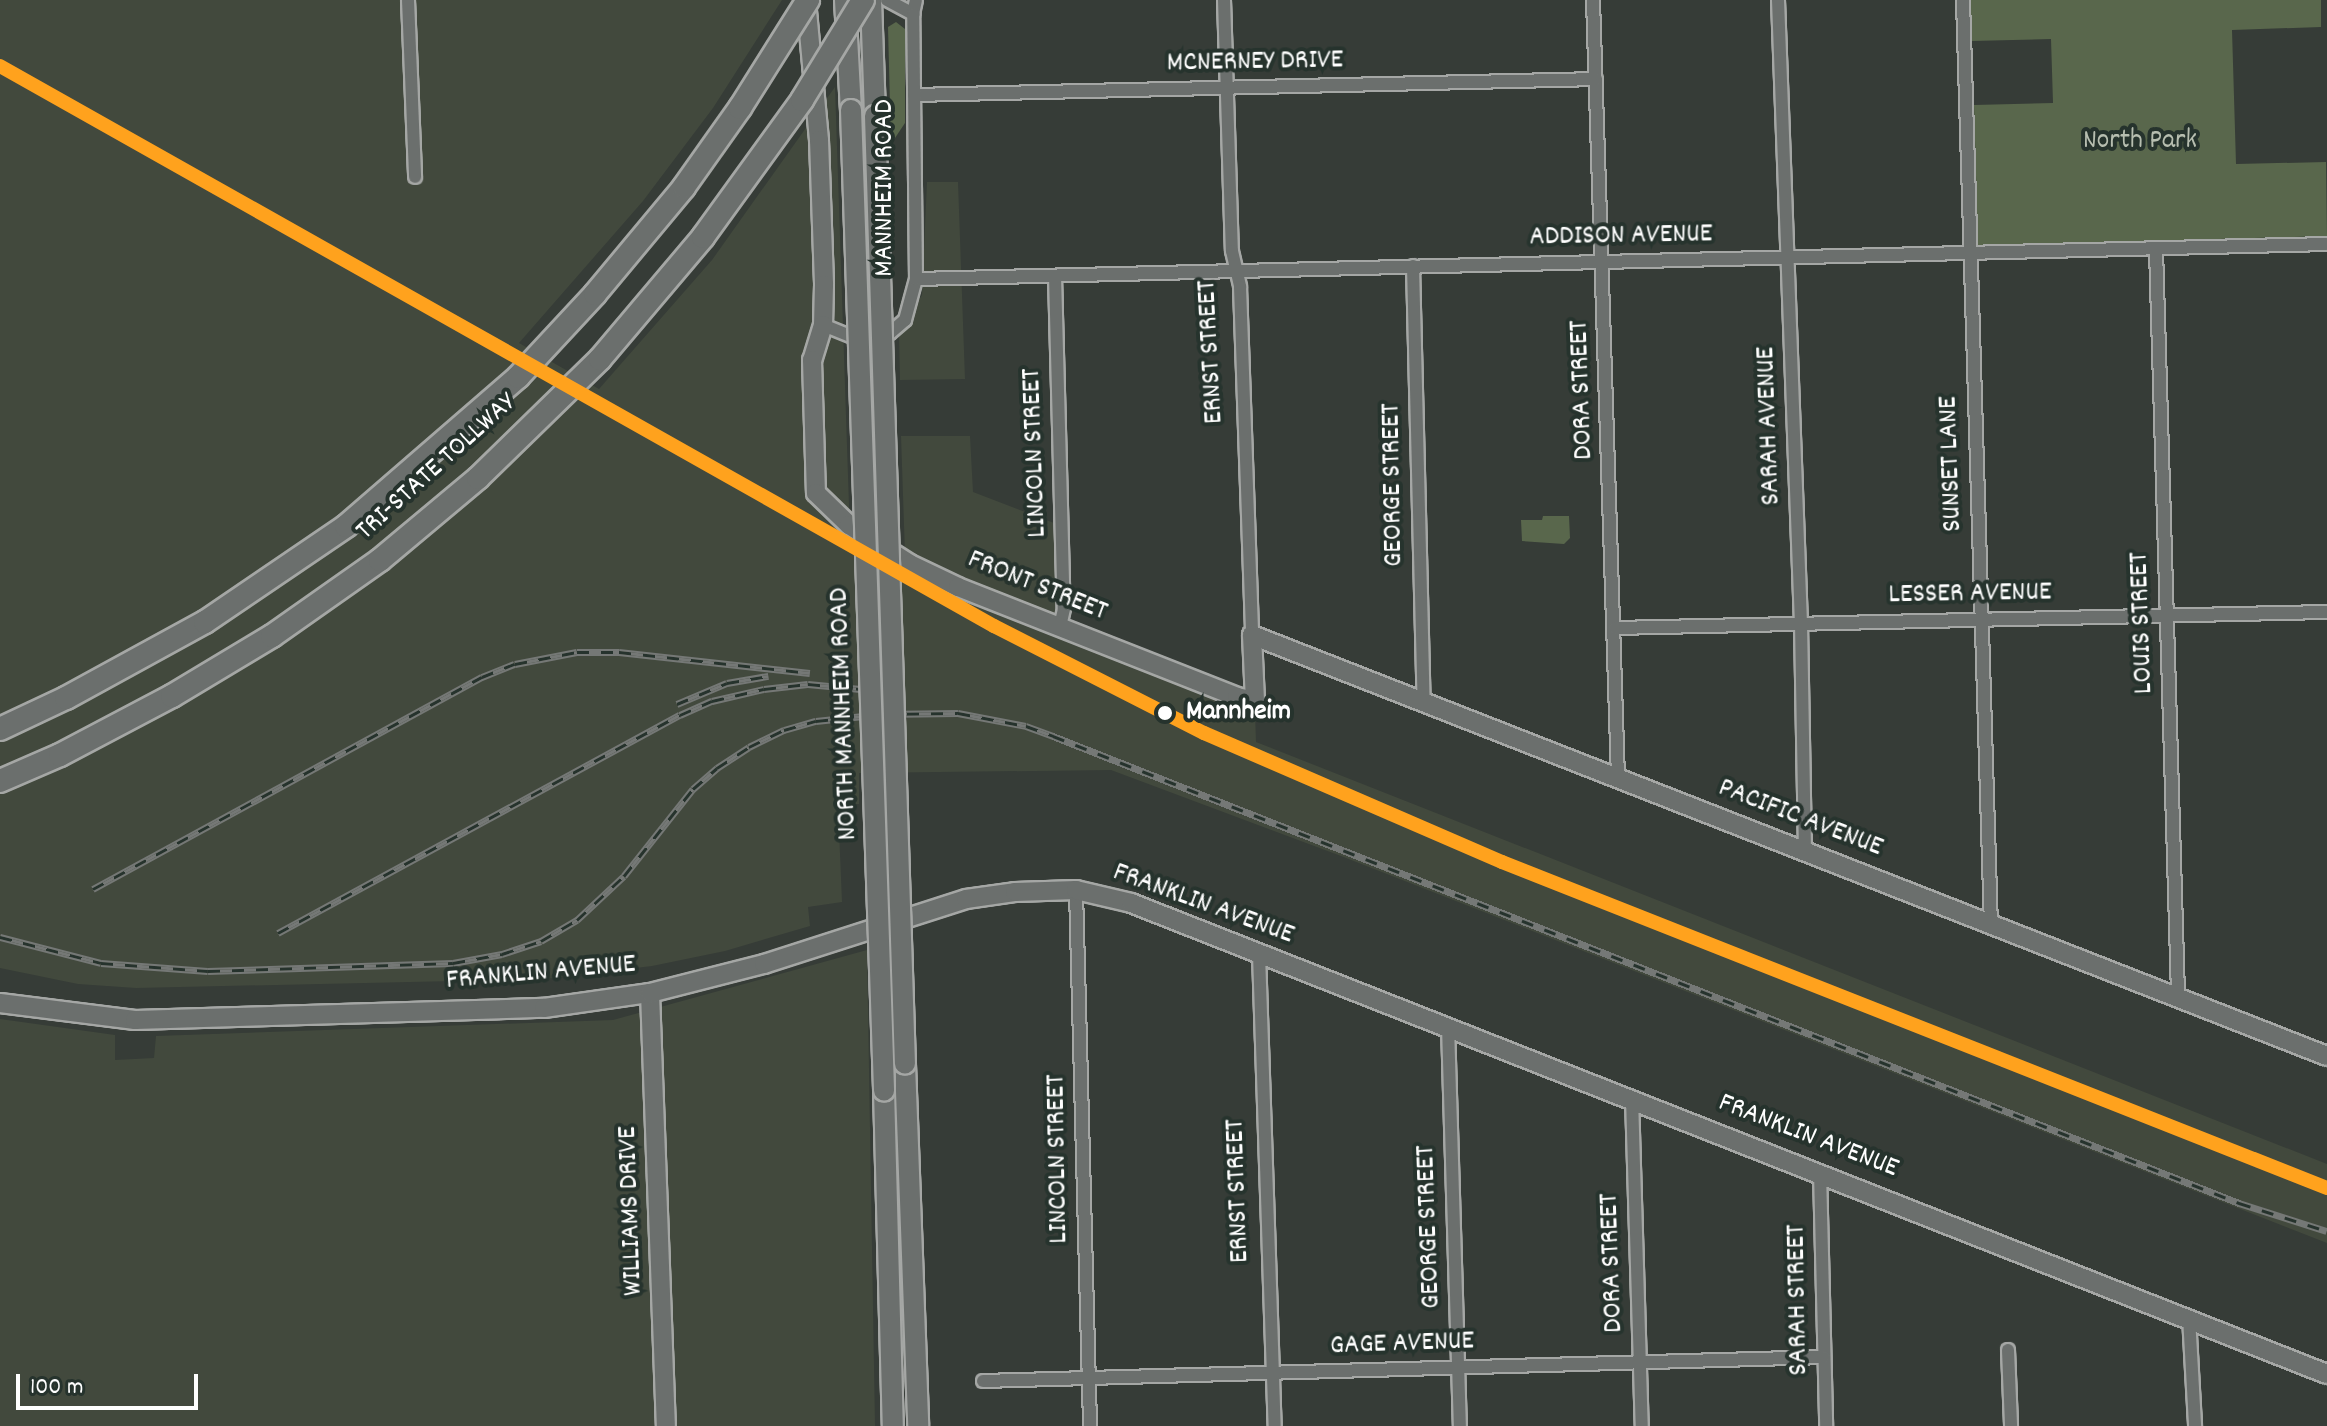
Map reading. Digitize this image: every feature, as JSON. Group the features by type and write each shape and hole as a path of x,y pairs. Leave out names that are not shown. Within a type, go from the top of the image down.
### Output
{"highway":[{"name":"TRI-STATE TOLLWAY","path":"0,729 66,698 205,622 346,526 508,386 595,294 684,187 740,108 807,0"},
{"name":"TRI-STATE TOLLWAY","path":"0,781 60,755 172,696 272,636 380,560 478,478 600,359 703,237 802,100 863,0"}],"main road":[{"path":"807,0 819,140 823,325"},
{"name":"NORTH MANNHEIM ROAD","path":"845,0 893,1426"},
{"name":"NORTH MANNHEIM ROAD","path":"871,0 918,1426"},
{"name":"FRONT STREET","path":"823,325 812,360 816,493 849,525 910,564 958,587 1255,701"},
{"name":"PACIFIC AVENUE","path":"1252,635 2327,1056"},
{"name":"ERNST STREET","path":"1252,635 1255,701"},
{"name":"FRANKLIN AVENUE","path":"0,1003 135,1020 544,1008 650,993 764,964 966,899 1015,892 1076,890 1131,903 2189,1317 2327,1374"},
{"name":"WILLIAMS DRIVE","path":"650,993 666,1426"}],"street":[{"path":"408,0 415,177"},
{"path":"887,0 913,14"},
{"name":"MANNHEIM ROAD","path":"823,325 853,337 890,333 905,320 916,279 913,14 916,0"},
{"name":"ERNST STREET","path":"1224,0 1232,251 1240,287 1252,635"},
{"name":"DORA STREET","path":"1593,0 1618,779"},
{"name":"SARAH AVENUE","path":"1778,0 1801,623 1805,851"},
{"name":"SUNSET LANE","path":"1963,0 1991,925"},
{"name":"MCNERNEY DRIVE","path":"914,95 1596,79"},
{"name":"ADDISON AVENUE","path":"916,279 2327,244"},
{"name":"LOUIS STREET","path":"2156,249 2178,996"},
{"name":"GEORGE STREET","path":"1413,266 1424,703"},
{"name":"LINCOLN STREET","path":"1055,276 1064,609 1060,627"},
{"name":"LESSER AVENUE","path":"1615,628 2327,612"},
{"name":"LINCOLN STREET","path":"1076,890 1090,1426"},
{"name":"ERNST STREET","path":"1259,954 1275,1426"},
{"name":"GEORGE STREET","path":"1448,1026 1460,1426"},
{"name":"DORA STREET","path":"1632,1098 1642,1426"},
{"name":"SARAH STREET","path":"1820,1172 1826,1426"},
{"path":"2189,1317 2195,1424"},
{"path":"2008,1350 2011,1426"},
{"name":"GAGE AVENUE","path":"983,1381 1824,1357"}],"shaded area":[{"path":"0,0 782,0 713,108 643,201 519,343 599,389 712,260 835,87 850,535 957,595 1255,712 1256,742 2327,1164 2327,1243 1341,856 1111,770 859,773 859,804 838,805 842,902 808,907 810,926 725,951 652,966 545,979 136,988 78,984 0,968"},
{"path":"927,182 958,182 965,379 900,380 899,333 922,295"},
{"path":"901,436 970,436 973,492 1054,523 1059,620 905,555"},
{"path":"867,950 875,1426 0,1426 0,1019 115,1035 115,1060 154,1058 156,1036 613,1020"}],"green space":[{"name":"North Park","path":"1970,0 2321,0 2321,27 2232,30 2236,164 2326,162 2327,236 1978,246 1974,105 2053,103 2051,39 1971,41"},
{"path":"896,22 905,29 905,123 891,144 888,27"},
{"path":"1543,516 1569,516 1570,538 1564,544 1522,541 1521,520 1542,520"}],"railway":[{"path":"93,889 482,677 515,664 577,652 619,652 810,673"},
{"path":"677,704 727,683 768,676"},
{"path":"278,933 680,715 712,701 764,689 808,684 903,693"},
{"path":"0,937 101,963 208,971 453,963 502,954 541,941 577,920 624,876 693,789 749,747 784,730 816,721 883,714 958,713 1026,726 1053,736 2239,1203 2327,1231"}],"transit line":[{"path":"0,66 994,626 1204,733 1502,862 2327,1188"}],"place":[{"name":"Mannheim","path":"1165,713"}]}
